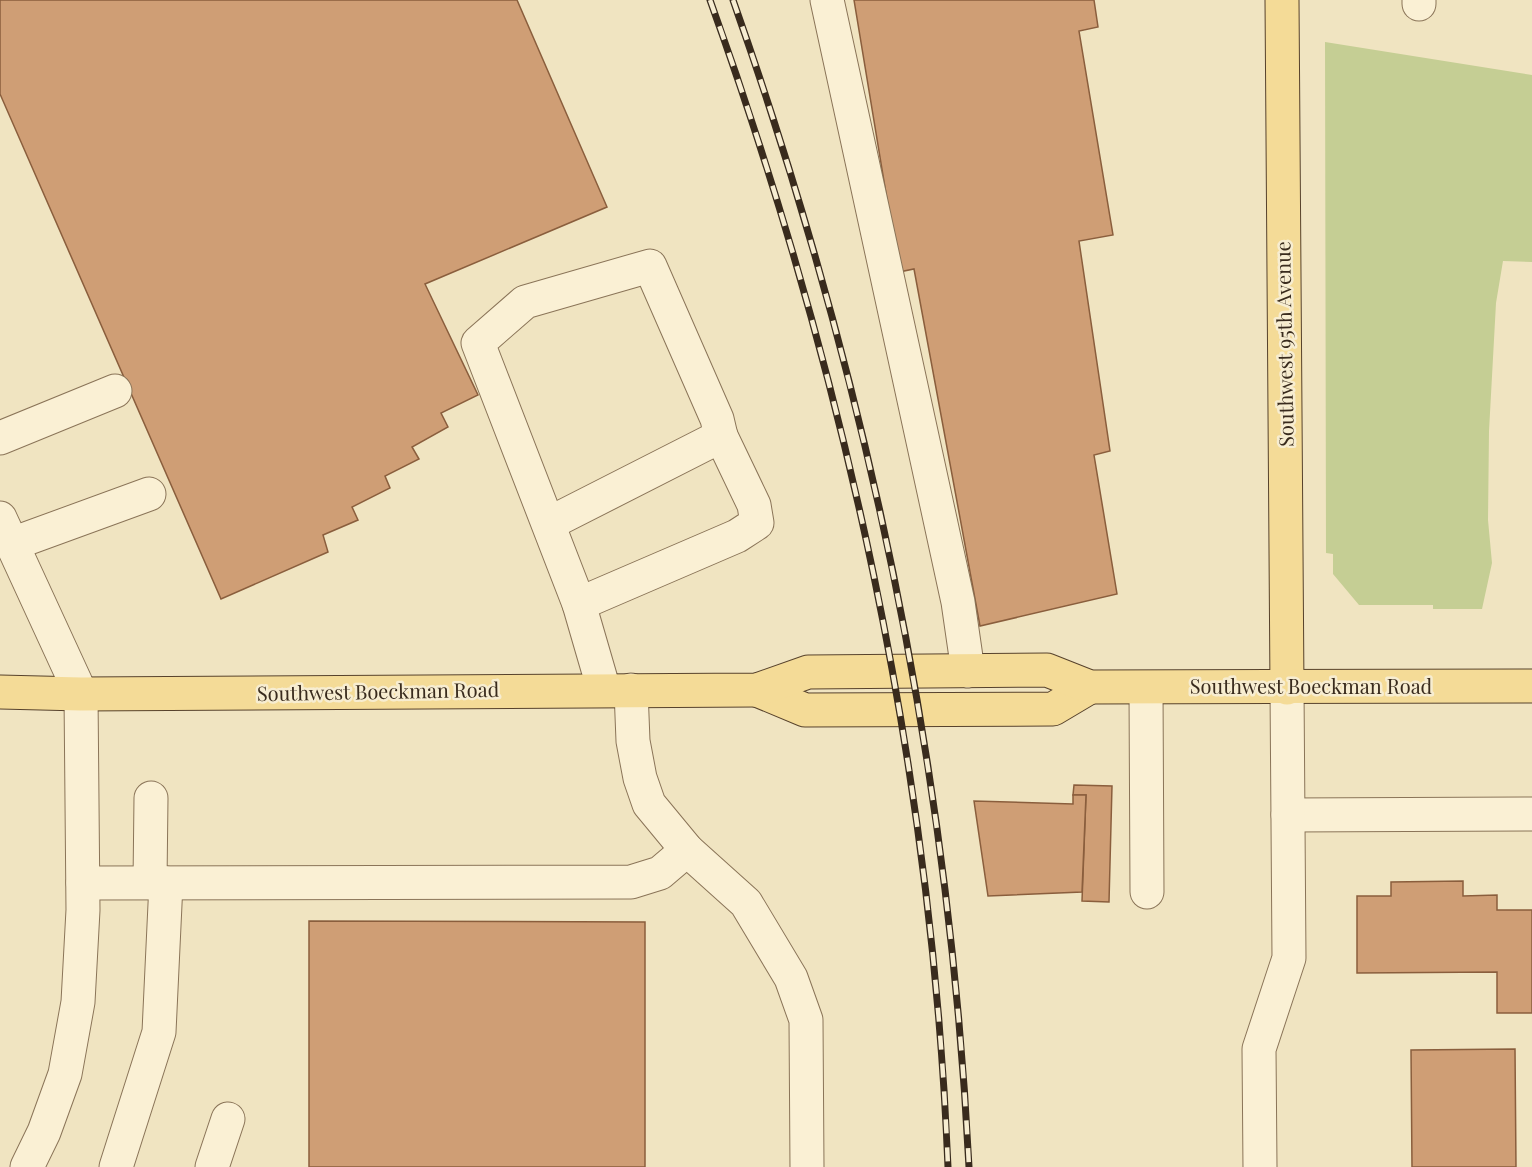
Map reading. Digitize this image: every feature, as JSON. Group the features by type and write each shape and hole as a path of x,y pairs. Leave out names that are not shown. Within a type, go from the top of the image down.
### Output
{"main road":[{"name":"Southwest 95th Avenue","path":"1282,0 1287,688"},
{"name":"Southwest Boeckman Road","path":"0,692 81,694 757,690 807,672 1047,670 1090,687 1532,686"},
{"name":"Southwest Boeckman Road","path":"757,690 805,710 1053,709 1090,687"}],"lane":[{"path":"826,0 958,602 968,671"},
{"path":"579,604 737,536 758,523 754,505 721,436 717,419 650,266 525,302 478,343 579,604 618,690 633,741 640,778 649,804 687,850 746,903 791,978 806,1020 807,1167"},
{"path":"0,438 115,391"},
{"path":"548,524 721,436"},
{"path":"27,1167 44,1132 65,1074 78,1002 83,883 81,694 6,531 149,494"},
{"path":"1146,688 1147,892"},
{"path":"1260,1167 1259,1049 1289,958 1287,688"},
{"path":"116,1167 159,1032 158,883 151,798"},
{"path":"1288,815 1532,814"},
{"path":"83,883 631,882 660,873 687,850"},
{"path":"212,1167 228,1119"}],"green space":[{"path":"1325,42 1532,75 1532,262 1503,261 1496,303 1489,431 1488,520 1492,563 1482,609 1433,609 1433,605 1359,605 1333,574 1333,554 1326,553"}],"building":[{"path":"0,0 517,0 607,207 425,284 478,395 441,413 448,427 412,447 419,459 385,476 390,488 352,507 358,520 323,535 328,552 221,599 0,94"},
{"path":"854,0 1094,0 1098,27 1079,31 1113,235 1079,241 1110,451 1094,455 1117,594 980,626 914,269 899,272"},
{"path":"1074,785 1112,786 1109,902 1082,901 1086,795 1073,795"},
{"path":"1073,795 1086,795 1082,892 988,896 974,801 1073,804"},
{"path":"1463,881 1463,896 1497,895 1497,910 1532,910 1532,1013 1497,1013 1497,972 1357,973 1357,896 1391,896 1391,882"},
{"path":"309,921 645,922 645,1167 309,1167"},
{"path":"1515,1049 1516,1167 1412,1167 1411,1050"}],"railway":[{"path":"710,0 758,141 802,284 840,429 874,575 901,722 923,870 939,1018 948,1167"},
{"path":"733,0 781,142 823,285 861,430 893,575 921,722 942,870 959,1018 969,1167"}]}
